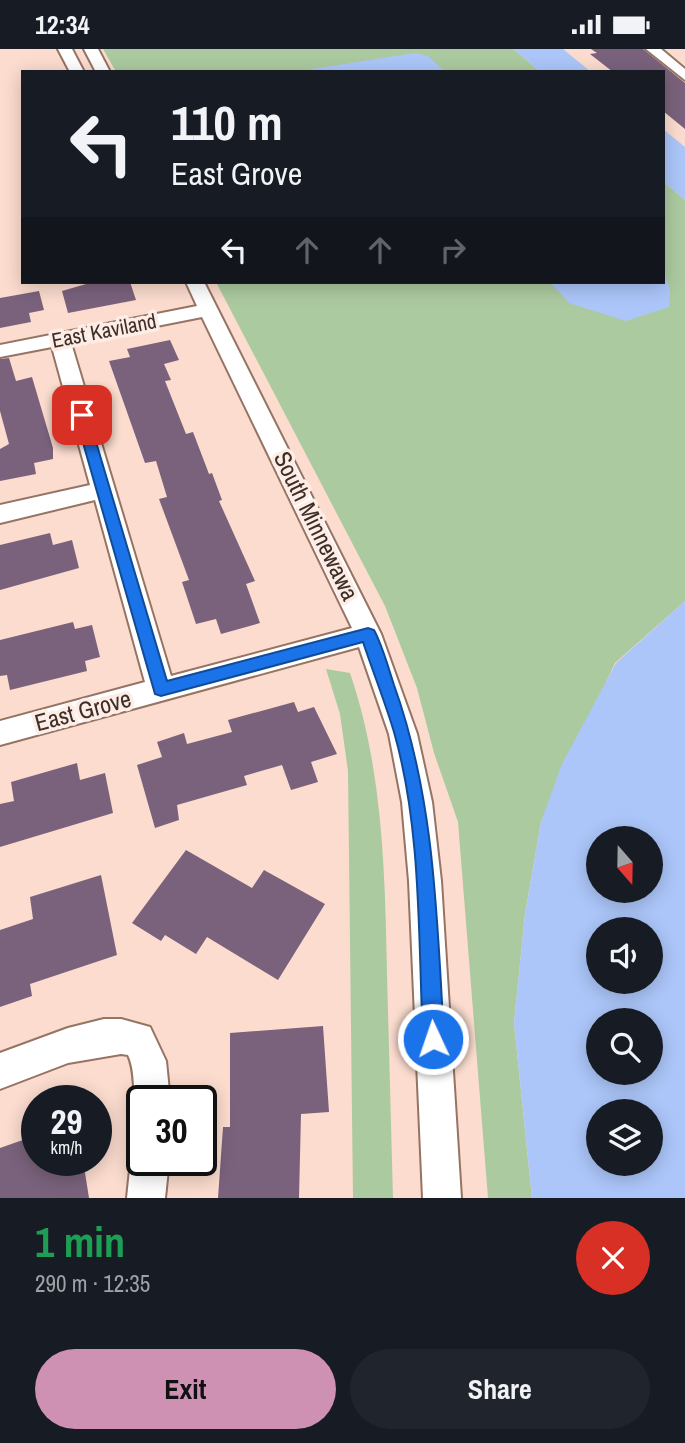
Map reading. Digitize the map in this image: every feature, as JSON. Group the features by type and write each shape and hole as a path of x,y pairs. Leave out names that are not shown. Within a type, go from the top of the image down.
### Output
{"street":[{"path":"65,49 76,70"},
{"path":"91,49 102,70"},
{"path":"653,49 685,76"},
{"name":"South Minnewawa","path":"196,284 368,634 403,734 417,802 425,881 442,1198"},
{"name":"East Kaviland","path":"0,351 208,310"},
{"path":"60,339 161,689"},
{"path":"0,514 104,490"},
{"name":"East Grove","path":"0,733 368,634"},
{"path":"0,1071 98,1037 119,1034 138,1039 146,1052 153,1076 153,1085"},
{"path":"146,1198 148,1176"}],"green space":[{"path":"103,49 514,49 538,70 115,70"},
{"path":"665,183 685,200 685,601 615,663 541,822 525,914 514,1023 532,1198 488,1198 458,822 434,753 417,688 385,606 217,284 665,284"},
{"path":"326,669 350,673 361,709 376,784 385,898 393,1198 353,1198 348,771 340,714"}],"water":[{"path":"514,49 563,49 589,70 538,70"},
{"path":"415,53 428,56 443,70 306,70"},
{"path":"665,131 685,147 685,200 665,183"},
{"path":"665,277 670,289 669,307 626,321 569,303 552,284 665,284"},
{"path":"685,601 685,1198 532,1198 514,1023 525,914 541,822 562,764 616,663"}],"building":[{"path":"591,49 643,49 685,83 685,129 665,113 665,70 610,70 590,54 597,53"},
{"path":"86,284 131,284 136,300 68,313 62,291"},
{"path":"39,291 44,310 29,313 31,322 0,328 0,298"},
{"path":"170,340 179,360 164,364 171,380 165,381 186,434 193,432 209,474 212,473 222,500 219,501 255,581 246,584 260,623 221,634 216,619 196,624 182,582 189,580 159,499 167,497 156,461 145,463 109,361 130,357 127,349"},
{"path":"9,358 16,381 32,377 53,448 53,459 34,463 36,474 0,481 0,449 9,444 0,411 0,359"},
{"path":"50,533 53,545 72,540 79,568 0,590 0,545"},
{"path":"73,622 75,629 92,625 100,657 85,661 87,671 10,690 7,675 0,676 0,640"},
{"path":"294,702 298,712 314,707 337,754 311,762 318,782 291,790 282,765 244,776 247,785 177,805 179,820 155,828 137,765 162,757 157,742 184,733 187,744 232,732 228,720"},
{"path":"77,763 80,780 105,773 113,813 0,847 0,804 14,801 11,782"},
{"path":"186,850 252,888 264,870 325,904 278,980 207,937 196,954 165,935 161,941 132,923"},
{"path":"101,875 117,955 30,984 32,996 0,1007 0,930 33,919 30,897"},
{"path":"323,1026 329,1112 301,1114 299,1198 218,1198 223,1127 230,1127 230,1033"},
{"path":"21,1141 21,1176 86,1176 89,1198 0,1198 0,1148"}],"route":[{"path":"82,415 161,689 368,634 386,678 403,734 417,802 425,881 433,1039"}]}
